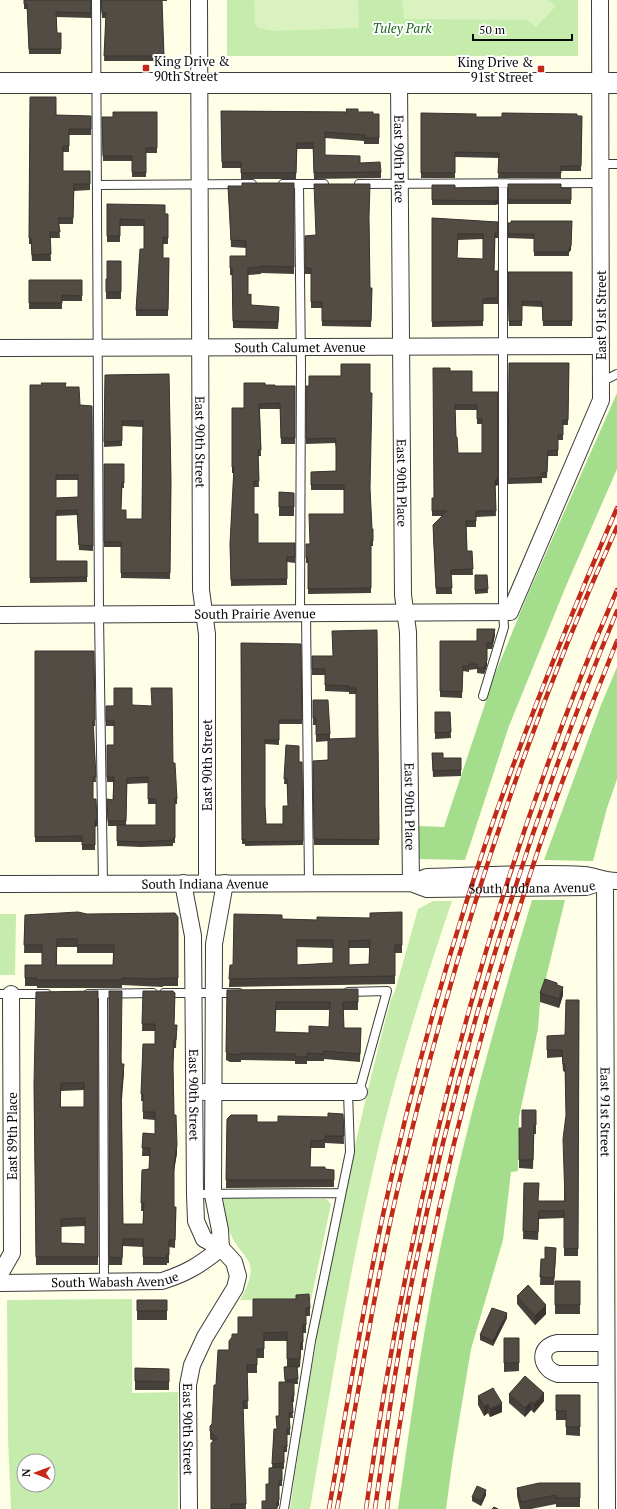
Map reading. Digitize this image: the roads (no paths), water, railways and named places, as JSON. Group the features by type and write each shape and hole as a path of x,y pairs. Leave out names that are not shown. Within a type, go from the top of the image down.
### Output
{"street":[{"name":"East 90th Street","path":"199,0 201,590 207,634 207,883"},
{"name":"East 91st Street","path":"506,612 601,400 600,164 609,83 600,0"},
{"path":"0,83 609,83"},
{"name":"East 90th Place","path":"399,83 403,595 408,632 411,883"},
{"name":"South Calumet Avenue","path":"0,348 601,346"},
{"name":"South Prairie Avenue","path":"0,615 506,612"},
{"name":"East 91st Street","path":"607,1509 612,1413 606,1374 605,1343 611,1280 611,881"},
{"name":"South Indiana Avenue","path":"0,884 411,883 427,889 442,889 586,887 611,881"},
{"name":"East 90th Street","path":"183,883 193,936 196,1221 204,1239 221,1248 234,1262 238,1276 235,1288 205,1337 192,1365 188,1386 189,1509"},
{"name":"East 90th Street","path":"221,1248 220,1230 213,1195 214,944 225,883"},
{"name":"East 89th Place","path":"0,1274 12,1253 6,994"},
{"path":"194,1092 354,1092"},
{"name":"South Wabash Avenue","path":"0,1283 104,1281 162,1282 184,1274 221,1248"},
{"path":"605,1343 550,1344 543,1358 546,1367 550,1372 558,1374 606,1374"}],"lane":[{"path":"96,0 103,883"},
{"path":"600,164 617,164"},
{"path":"352,184 600,183"},
{"path":"98,185 261,184"},
{"path":"276,184 329,184"},
{"path":"299,184 303,613 309,883"},
{"path":"483,696 504,627 506,612 502,347 503,184"},
{"path":"601,382 617,374"},
{"path":"284,1509 311,1341 350,1152 354,1092 387,991 339,992"},
{"path":"80,994 244,992"},
{"path":"6,994 57,994"},
{"path":"103,994 104,1281"},
{"path":"195,1194 341,1193"}],"railway":[{"path":"329,1509 375,1251 411,1096 443,978 483,850 518,752 556,654 617,508"},
{"path":"337,1509 374,1300 391,1217 421,1092 443,1010 493,846 521,765 583,605 617,527"},
{"path":"366,1509 384,1391 406,1273 431,1157 460,1041 493,927 530,813 571,701 617,590"},
{"path":"375,1509 386,1429 409,1296 448,1121 471,1035 523,863 552,778 617,611"},
{"path":"387,1509 412,1346 424,1281 437,1217 468,1089 503,963 532,867 567,769 617,641"}],"place":[{"name":"King Drive & 90th Street","path":"146,68"},
{"name":"King Drive & 91st Street","path":"541,69"}],"park label":[{"name":"Tuley Park","path":"402,28"}]}
